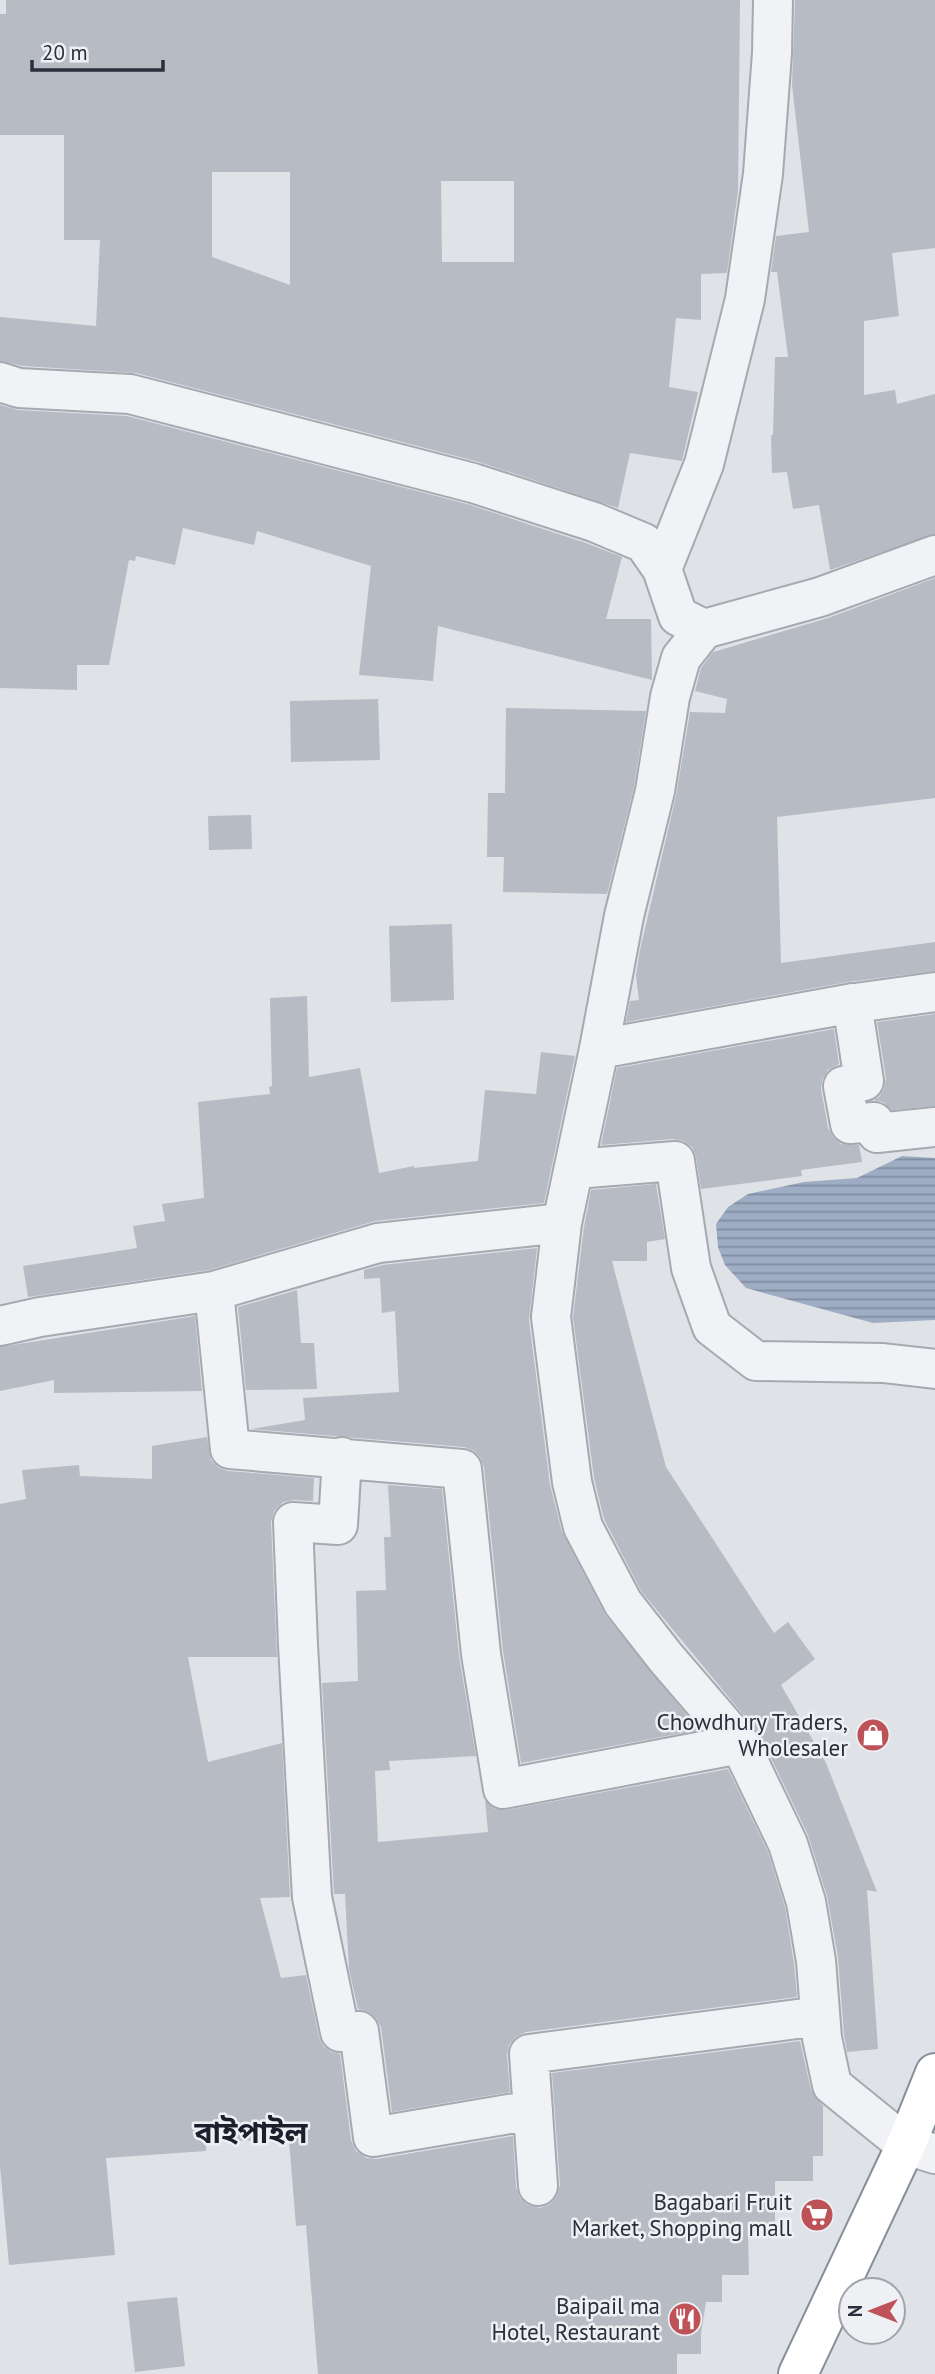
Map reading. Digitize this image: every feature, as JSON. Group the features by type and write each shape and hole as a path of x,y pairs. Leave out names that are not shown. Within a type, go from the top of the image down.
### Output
{"highway":[{"path":"798,2374 921,2149 935,2073"}],"street":[{"path":"662,569 704,464 745,299 763,174 772,53 772,0"},
{"path":"0,382 19,388 130,394 473,483 594,522 644,543 662,569 678,616 704,629"},
{"path":"921,2149 832,2085 820,2016 816,1961 806,1902 788,1844 740,1744 623,1603 583,1527 572,1482 551,1317 562,1223 624,916 655,791 670,697 681,658 704,629 820,597 935,555"},
{"path":"599,1049 852,1003 935,992"},
{"path":"852,1003 864,1081 844,1086 850,1124 874,1122 877,1133 935,1127"},
{"path":"575,1169 675,1161 691,1268 712,1327 757,1361 883,1363 935,1369"},
{"path":"0,1326 40,1317 214,1292 378,1244 562,1223"},
{"path":"214,1292 230,1449 462,1469 481,1654 503,1789 740,1744"},
{"path":"342,1457 338,1525 293,1522 312,1897 340,2032 359,2031 373,2137 533,2110"},
{"path":"538,2186 529,2054 820,2016"}],"water":[{"path":"902,1156 935,1158 935,1320 873,1323 746,1288 725,1265 718,1247 716,1224 728,1207 748,1194 804,1182 857,1178"}],"building":[{"path":"6,0 740,0 738,191 727,273 701,274 701,320 676,318 669,387 698,392 682,461 630,453 618,508 479,462 136,373 23,366 0,361 0,317 96,326 100,240 64,240 64,135 0,135 0,14 6,14","holes":["212,172 290,172 290,285 212,257","441,181 514,181 514,262 442,262"]},
{"path":"795,0 935,0 935,248 892,253 899,316 864,321 864,395 895,390 897,404 935,394 935,534 830,570 819,505 793,509 787,472 772,473 775,357 788,357 777,272 771,272 776,236 809,232 792,85"},
{"path":"0,405 18,410 127,416 467,504 622,557 606,619 651,619 652,680 438,626 433,681 359,675 371,566 257,531 254,545 183,528 175,565 136,556 135,561 129,560 109,665 77,665 77,690 0,688"},
{"path":"935,578 935,798 777,817 781,963 935,942 935,971 848,982 626,1022 630,1001 639,1000 636,975 640,950 676,796 690,712 725,713 727,699 695,691 701,668 713,652 828,618"},
{"path":"378,699 380,760 291,762 290,701"},
{"path":"506,708 646,711 634,787 607,894 503,892 504,857 487,857 488,793 505,793"},
{"path":"251,815 252,849 209,850 208,816"},
{"path":"452,924 454,1000 391,1002 389,926"},
{"path":"307,996 309,1077 360,1068 379,1173 414,1166 478,1161 485,1090 536,1094 541,1052 575,1056 544,1203 375,1221 209,1270 28,1297 23,1266 137,1248 133,1226 165,1221 162,1204 204,1198 198,1102 270,1094 270,998"},
{"path":"935,1014 935,1106 892,1110 883,1102 873,1100 879,1097 884,1089 886,1078 877,1022"},
{"path":"834,1029 839,1064 828,1070 822,1080 821,1089 828,1128 841,1144 859,1145 862,1162 801,1170 802,1176 701,1189 696,1157 692,1147 683,1141 673,1139 601,1145 617,1068"},
{"path":"656,1184 665,1239 647,1242 647,1261 612,1261 666,1467 774,1633 788,1622 815,1659 781,1685 826,1763 877,1892 867,1890 878,2049 847,2052 838,1957 827,1896 808,1835 760,1735 641,1591 604,1519 594,1478 573,1317 584,1227 591,1190"},
{"path":"537,1248 529,1320 550,1485 562,1532 606,1616 699,1730 521,1763 503,1651 484,1467 480,1457 473,1450 464,1447 251,1429 305,1420 303,1398 399,1392 395,1311 382,1313 380,1278 364,1279 364,1270 382,1265"},
{"path":"297,1290 301,1343 314,1343 317,1389 246,1390 238,1307"},
{"path":"195,1316 202,1391 54,1393 54,1380 0,1391 0,1347"},
{"path":"207,1437 211,1460 219,1468 314,1478 313,1501 283,1502 274,1511 271,1522 277,1657 188,1657 208,1762 282,1743 290,1897 260,1898 281,1978 306,1975 319,2037 323,2046 340,2054 351,2140 356,2151 366,2158 377,2159 513,2136 516,2187 520,2198 528,2205 540,2208 550,2204 557,2196 560,2185 552,2073 800,2041 811,2090 823,2106 823,2156 813,2156 813,2181 775,2181 775,2227 748,2227 749,2275 722,2275 722,2302 706,2302 701,2354 677,2354 677,2374 318,2374 306,2225 296,2226 289,2140 206,2141 206,2151 106,2158 115,2255 9,2265 0,2166 0,1504 26,1499 22,1470 79,1465 80,1476 152,1479 152,1446"},
{"path":"388,1485 442,1489 459,1656 476,1756 389,1761 390,1770 375,1771 378,1842 488,1832 485,1800 495,1809 507,1810 728,1769 768,1852 785,1907 797,1997 526,2032 516,2037 509,2045 507,2055 510,2092 392,2112 381,2027 369,2012 358,2009 349,1969 345,1894 334,1894 322,1683 358,1681 356,1591 386,1590 384,1537 391,1537"},
{"path":"177,2297 185,2366 135,2372 127,2302"}],"place":[{"name":"Chowdhury Traders, Wholesaler","path":"873,1735"},
{"name":"Bagabari Fruit Market, Shopping mall","path":"817,2215"},
{"name":"Baipail ma Hotel, Restaurant","path":"685,2319"}],"district":[{"name":"বাইপাইল","path":"251,2133"}]}
